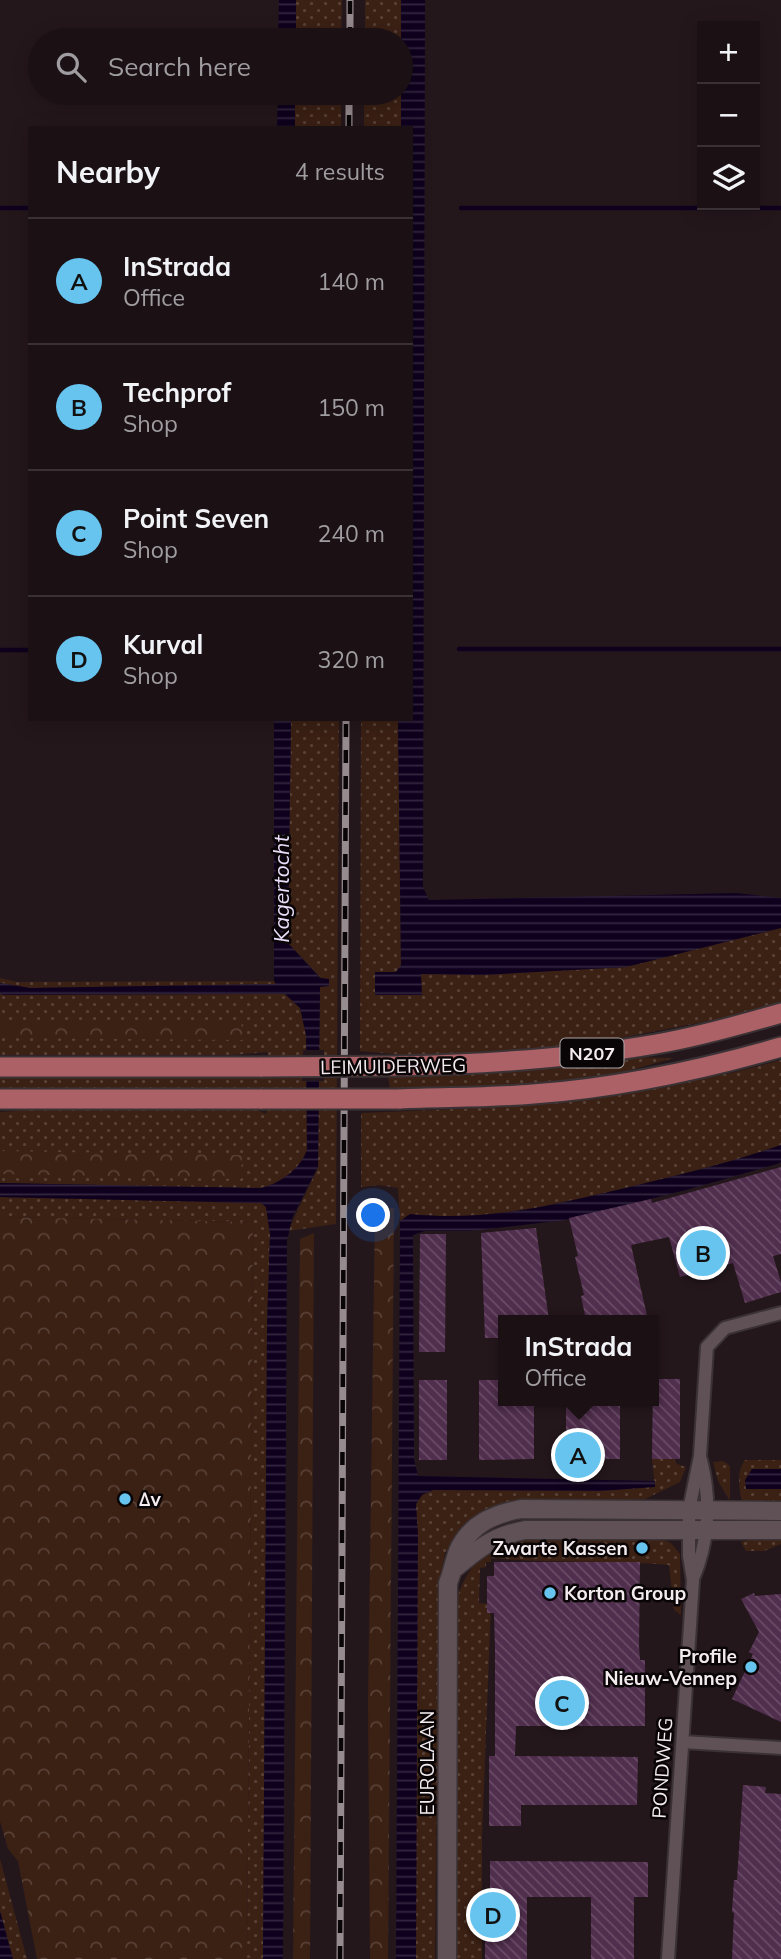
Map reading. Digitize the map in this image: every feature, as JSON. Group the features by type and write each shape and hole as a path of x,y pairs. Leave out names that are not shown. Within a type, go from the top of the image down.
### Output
{"main road":[{"name":"LEIMUIDERWEG","path":"0,1067 482,1065 561,1058 658,1044 781,1013"},
{"name":"LEIMUIDERWEG","path":"0,1098 399,1099 533,1094 612,1085 736,1060 781,1047"},
{"name":"EUROLAAN","path":"447,1959 448,1583 455,1568 457,1553 467,1536 482,1522 502,1513 521,1509 781,1511"},
{"path":"455,1568 487,1542 508,1533 525,1530 781,1530"}],"street":[{"path":"697,1530 689,1510 700,1456 707,1347 725,1328 781,1312"},
{"path":"697,1530 707,1511 708,1486 700,1456"},
{"name":"PONDWEG","path":"668,1959 693,1580 689,1556 697,1530"},
{"path":"683,1742 781,1748"}],"green space":[{"path":"296,0 342,0 341,28 296,28"},
{"path":"365,0 401,0 401,28 365,28"},
{"path":"295,105 341,105 341,126 295,126"},
{"path":"364,105 401,105 401,126 364,126"},
{"path":"291,721 339,721 336,1224 288,1231 318,1167 320,986 329,986 288,943"},
{"path":"361,721 398,721 401,965 399,970 393,973 483,975 626,967 781,928 781,1002 724,1018 547,1052 415,1056 360,1051"},
{"path":"0,978 17,982 274,981 276,984 30,988 0,983"},
{"path":"0,994 285,994 300,1008 306,1035 307,1149 304,1156 289,1174 261,1188 0,1183 0,1112 64,1107 252,1108 266,1114 268,1090 0,1090 0,1075 268,1076 268,1052 231,1055 0,1055"},
{"path":"0,1020 241,1020 243,1040 0,1038"},
{"path":"618,1057 674,1058 599,1079 450,1092 390,1089 388,1076 530,1070"},
{"path":"781,1060 781,1145 742,1158 568,1201 516,1211 464,1216 410,1214 400,1221 398,1188 379,1185 361,1187 361,1113 478,1108 599,1098 731,1073"},
{"path":"0,1151 242,1155 241,1179 0,1174"},
{"path":"0,1197 261,1203 266,1207 270,1234 267,1324 263,1959 247,1959 253,1222 0,1217"},
{"path":"375,1208 394,1208 388,1959 370,1959 368,1704"},
{"name":"∆v","path":"0,1217 253,1222 247,1959 37,1959 18,1861 8,1849 0,1821"},
{"path":"314,1233 310,1959 293,1959 300,1239"},
{"path":"652,1459 674,1459 677,1464 686,1467 680,1482 645,1499 492,1507 465,1524 445,1553 439,1592 435,1959 416,1959 416,1504 422,1495 433,1490 655,1487"},
{"path":"745,1460 781,1460 781,1507 743,1507 739,1477"},
{"path":"723,1461 730,1466 730,1501 718,1481 713,1462"},
{"path":"531,1535 656,1537 671,1543 680,1554 681,1615 674,1610 669,1565 491,1558 491,1562 486,1562 486,1567 480,1568 479,1603 491,1604 482,1836 482,1959 454,1959 456,1602 466,1577 483,1555 502,1542"},
{"path":"781,1536 781,1544 764,1551 746,1551 741,1542"},
{"path":"0,1859 27,1959 13,1959 0,1911"}],"water":[{"path":"279,0 296,0 296,28 278,28"},
{"path":"401,0 425,0 423,887 429,900 736,893 781,898 781,928 626,967 483,975 421,974 422,995 375,995 375,972 396,972 401,965 398,721 413,721 413,126 401,126 401,105 413,105 413,28 401,28"},
{"path":"278,105 295,105 295,126 277,126"},
{"name":"Kagertocht","path":"274,721 291,721 288,943 320,978 329,979 329,986 320,987 318,1167 293,1216 287,1240 283,1959 263,1959 267,1324 270,1234 266,1207 261,1203 0,1197 0,1183 261,1188 282,1179 300,1163 307,1149 306,1035 300,1008 285,994 4,995 0,994 0,983 30,988 276,984"},
{"path":"781,1145 781,1162 777,1164 566,1220 470,1231 425,1231 413,1235 414,1460 418,1476 655,1481 655,1487 600,1491 433,1490 422,1495 416,1504 416,1959 396,1959 400,1221 410,1214 464,1216 542,1206 682,1174"},
{"path":"752,1469 781,1469 781,1489 746,1489 745,1480"},
{"path":"0,1911 13,1959 0,1959"}],"pier":[{"path":"303,1050 324,1050 324,1081 302,1081"}],"building":[{"path":"781,1167 781,1254 773,1256 781,1282 781,1292 745,1303 733,1263 680,1277 669,1237 631,1245 647,1315 585,1315 581,1296 584,1295 575,1257 578,1256 569,1218 651,1199 652,1203"},
{"path":"536,1228 548,1315 498,1315 498,1338 485,1338 481,1233"},
{"path":"420,1234 446,1234 445,1352 419,1352"},
{"path":"659,1379 680,1379 680,1459 652,1459 653,1406 659,1406"},
{"path":"419,1380 447,1380 447,1460 419,1460"},
{"path":"479,1380 498,1380 498,1406 534,1406 534,1459 479,1460"},
{"path":"566,1406 620,1406 620,1459 566,1459"},
{"path":"494,1562 640,1562 639,1646 640,1660 645,1660 645,1726 516,1726 515,1756 638,1757 637,1805 521,1805 521,1826 489,1826 489,1756 495,1756 495,1648 494,1613 487,1613 487,1576 494,1576"},
{"path":"754,1593 755,1596 781,1594 781,1722 732,1699 753,1654 749,1652 759,1632 741,1599"},
{"path":"743,1785 766,1787 765,1793 781,1794 781,1959 732,1959 734,1880 737,1880"},
{"path":"490,1861 648,1862 648,1897 634,1897 634,1959 591,1959 591,1897 527,1897 527,1959 485,1959 485,1907 490,1907"}],"waterway":[{"path":"0,208 28,208"},
{"path":"461,208 781,208"},
{"path":"459,649 781,649"},
{"path":"0,650 28,650"}],"railway":[{"path":"350,0 350,28"},
{"path":"349,105 349,126"},
{"path":"340,1959 346,721"}],"place":[{"name":"Techprof","path":"703,1253"},
{"name":"InStrada","path":"578,1455"},
{"name":"∆v","path":"125,1499"},
{"name":"Zwarte Kassen","path":"642,1548"},
{"name":"Korton Group","path":"550,1593"},
{"name":"Profile Nieuw-Vennep","path":"751,1667"},
{"name":"Point Seven","path":"562,1703"},
{"name":"Kurval","path":"493,1915"}]}
